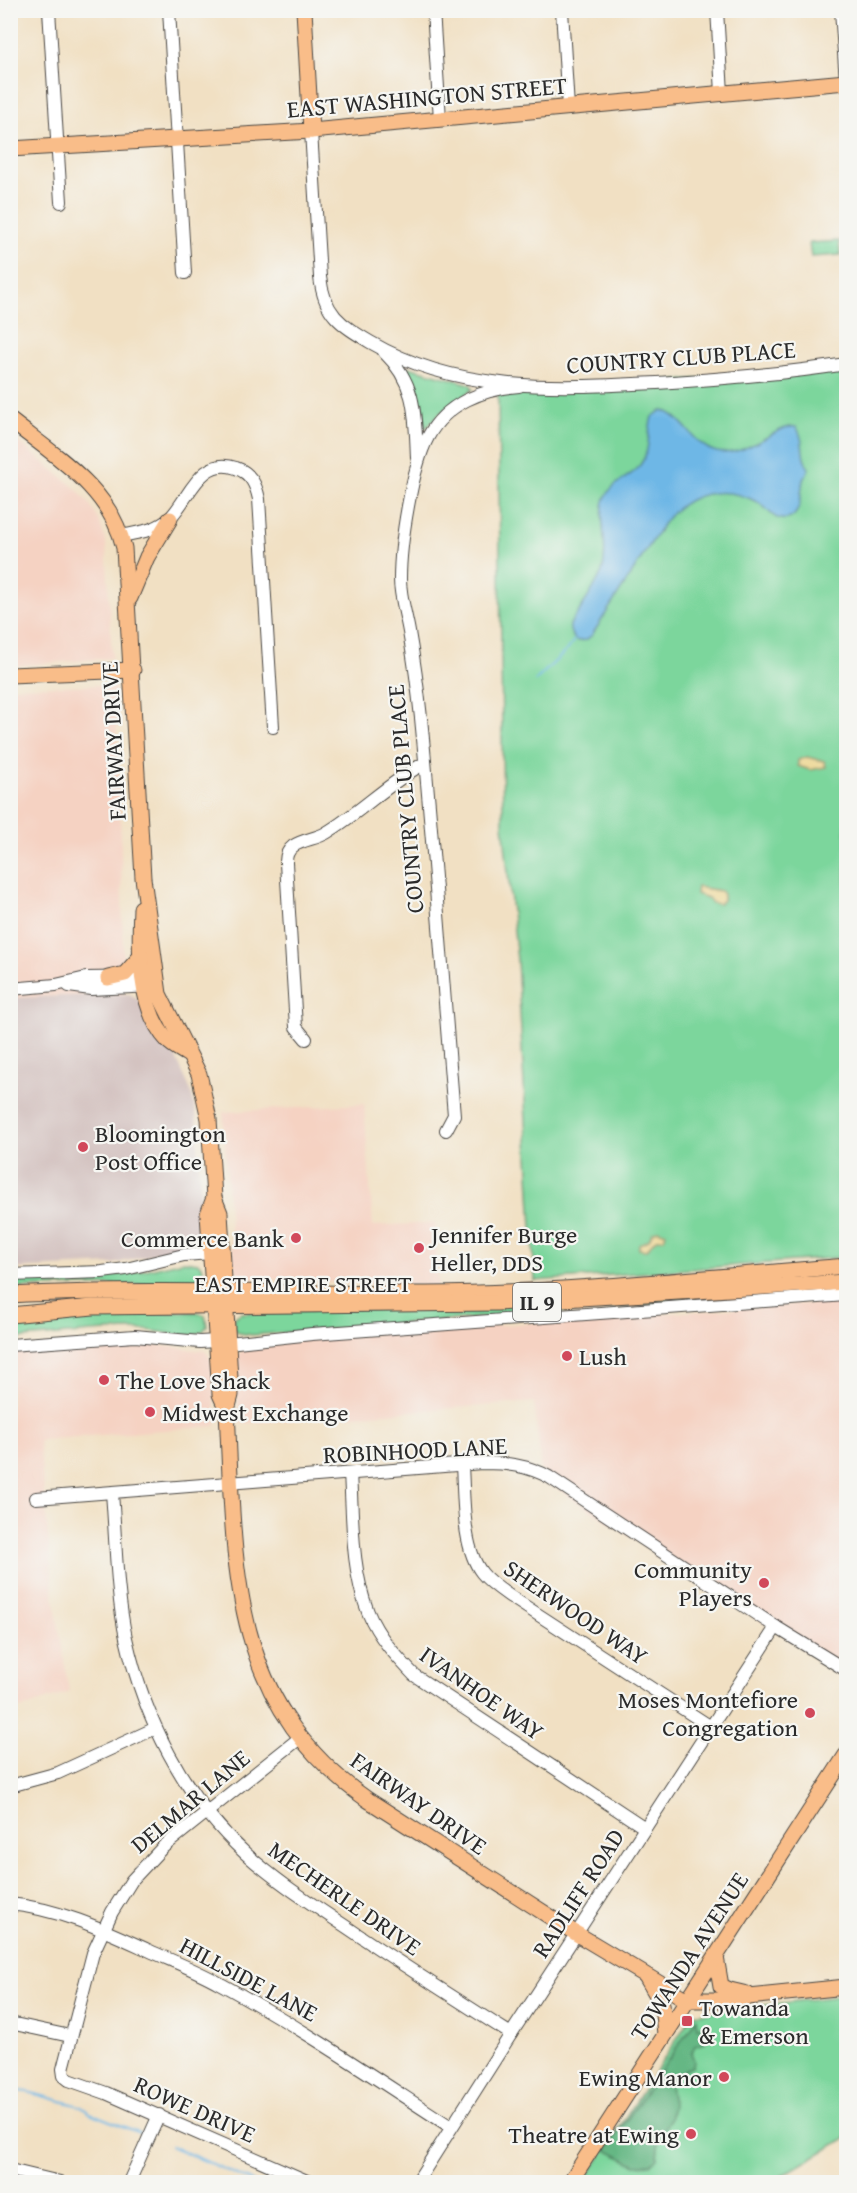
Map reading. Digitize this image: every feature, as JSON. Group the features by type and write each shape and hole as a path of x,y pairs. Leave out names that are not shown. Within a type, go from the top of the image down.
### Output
{"main road":[{"path":"304,10 311,131"},
{"name":"EAST WASHINGTON STREET","path":"10,149 311,131 846,82"},
{"name":"FAIRWAY DRIVE","path":"10,420 96,491 105,502 122,536 126,562 133,670 143,878 141,956 150,982"},
{"path":"128,601 147,557 170,519"},
{"path":"10,675 133,670"},
{"name":"FAIRWAY DRIVE","path":"143,878 151,930 149,1008 169,1042 188,1054 199,1074 207,1102 214,1198 220,1213 220,1298 222,1342 231,1395 226,1410 235,1552 246,1623 269,1687 301,1737 348,1786 576,1934 687,2000"},
{"path":"108,978 125,974 141,956"},
{"name":"FAIRWAY DRIVE","path":"214,1198 208,1214 211,1254 220,1298"},
{"name":"EAST EMPIRE STREET","path":"10,1315 220,1298 508,1291 846,1266"},
{"name":"EAST EMPIRE STREET","path":"10,1295 220,1298 441,1305 846,1282"},
{"name":"TOWANDA AVENUE","path":"570,2182 846,1755"},
{"path":"716,1957 721,1986 758,1996"},
{"path":"645,1976 662,2004 664,2034"},
{"path":"687,2000 714,2001 846,1987"}],"street":[{"path":"49,10 61,202"},
{"path":"169,10 185,273"},
{"path":"433,10 440,119"},
{"path":"562,10 568,108"},
{"path":"717,10 722,93"},
{"path":"842,10 846,82"},
{"name":"COUNTRY CLUB PLACE","path":"311,131 320,278 327,307 343,325 379,347 417,364 448,374 519,386"},
{"name":"COUNTRY CLUB PLACE","path":"379,347 401,372 410,392 416,415 418,465"},
{"name":"COUNTRY CLUB PLACE","path":"446,1130 454,1115 425,763 421,717 409,633 401,598 400,578 407,519 418,465 433,430 451,410 491,389 519,386 621,385 705,380 846,364"},
{"path":"122,536 158,527 170,519 199,478 210,469 221,466 238,468 248,474 255,484 259,500 273,727"},
{"path":"306,1039 296,1027 286,857 288,852 295,843 310,840 328,832 408,772 425,763"},
{"path":"10,989 56,985 86,978 150,982"},
{"path":"56,985 91,989 150,982"},
{"path":"10,1275 102,1272 126,1269 184,1255 211,1254"},
{"path":"10,1345 123,1336 222,1342 846,1295"},
{"name":"ROBINHOOD LANE","path":"36,1498 462,1465 510,1464 544,1474 776,1627 846,1670"},
{"name":"SHERWOOD WAY","path":"462,1465 467,1527 474,1560 484,1575 511,1597 711,1727"},
{"name":"IVANHOE WAY","path":"350,1474 359,1579 368,1613 390,1650 414,1675 645,1828"},
{"name":"MECHERLE DRIVE","path":"112,1493 124,1629 138,1682 156,1728 180,1773 207,1812 244,1852 300,1898 511,2034"},
{"name":"RADLIFF ROAD","path":"417,2182 776,1627"},
{"path":"10,1786 58,1773 156,1728"},
{"name":"DELMAR LANE","path":"64,2076 63,2063 90,1962 102,1929 132,1880 150,1860 301,1737"},
{"name":"HILLSIDE LANE","path":"10,1904 47,1910 102,1929 203,1975 273,2013 452,2127"},
{"path":"10,2024 70,2036"},
{"name":"ROWE DRIVE","path":"64,2076 69,2080 159,2115 309,2182"},
{"path":"129,2182 159,2115"},
{"path":"10,2170 60,2182"}],"shaded area":[{"path":"11,436 74,487 89,503 100,523 106,542 112,658 11,666"},
{"path":"112,685 115,687 120,803 124,994 11,998 10,687"},
{"path":"129,994 140,1000 162,1041 176,1058 191,1091 196,1114 203,1237 200,1243 193,1247 113,1264 11,1269 10,998"},
{"path":"364,1104 373,1226 435,1223 438,1287 240,1278 232,1260 223,1112"},
{"path":"846,1301 846,1676 542,1479 534,1402 240,1424 235,1358 244,1348 299,1339"},
{"path":"132,1342 207,1353 212,1362 216,1426 39,1440 54,1597 69,1692 11,1712 11,1350"}],"green space":[{"path":"839,241 840,255 811,257 809,243"},
{"path":"408,367 470,384 473,389 423,428 420,422 419,404 406,371"},
{"path":"846,368 846,1257 535,1281 517,960 503,824 498,393"},
{"path":"184,1261 198,1263 202,1266 204,1276 197,1283 11,1288 10,1280 127,1274"},
{"path":"846,1287 846,1290 252,1335 239,1333 233,1328 234,1318 241,1313"},
{"path":"197,1312 205,1315 207,1326 196,1334 180,1335 129,1330 11,1339 11,1321 99,1313"},
{"path":"846,1995 846,2138 781,2176 781,2182 584,2182 693,2014"},
{"path":"697,2018 698,2027 703,2026 705,2043 695,2046 691,2053 694,2060 693,2066 673,2077 670,2085 673,2105 670,2120 659,2137 657,2158 651,2164 636,2165 606,2150"}],"sand":[{"path":"807,757 824,761 826,767 810,770 798,766 798,760"},
{"path":"697,887 721,891 723,900 719,904 712,903 708,898 696,894"},
{"path":"658,1230 666,1233 664,1239 656,1239 646,1250 639,1249 639,1244 649,1240 652,1233"}],"water":[{"path":"662,410 677,418 702,444 717,452 740,450 780,430 796,427 801,437 804,459 809,468 803,480 799,506 793,516 781,519 774,517 759,503 732,493 706,494 682,505 662,526 592,635 586,640 577,641 571,634 570,625 594,588 604,564 603,504 609,491 640,465 647,448 652,417"}],"waterway":[{"path":"535,681 569,648 574,640"},
{"path":"10,2090 28,2092 80,2106 90,2113 140,2133"},
{"path":"171,2146 253,2182"}],"place":[{"name":"Bloomington Post Office","path":"83,1147"},
{"name":"Commerce Bank","path":"296,1238"},
{"name":"Jennifer Burge Heller, DDS","path":"419,1248"},
{"name":"Lush","path":"567,1356"},
{"name":"The Love Shack","path":"104,1380"},
{"name":"Midwest Exchange","path":"150,1412"},
{"name":"Community Players","path":"764,1583"},
{"name":"Moses Montefiore Congregation","path":"810,1713"},
{"name":"Towanda & Emerson","path":"687,2021"},
{"name":"Ewing Manor","path":"724,2077"},
{"name":"Theatre at Ewing","path":"691,2134"}]}
